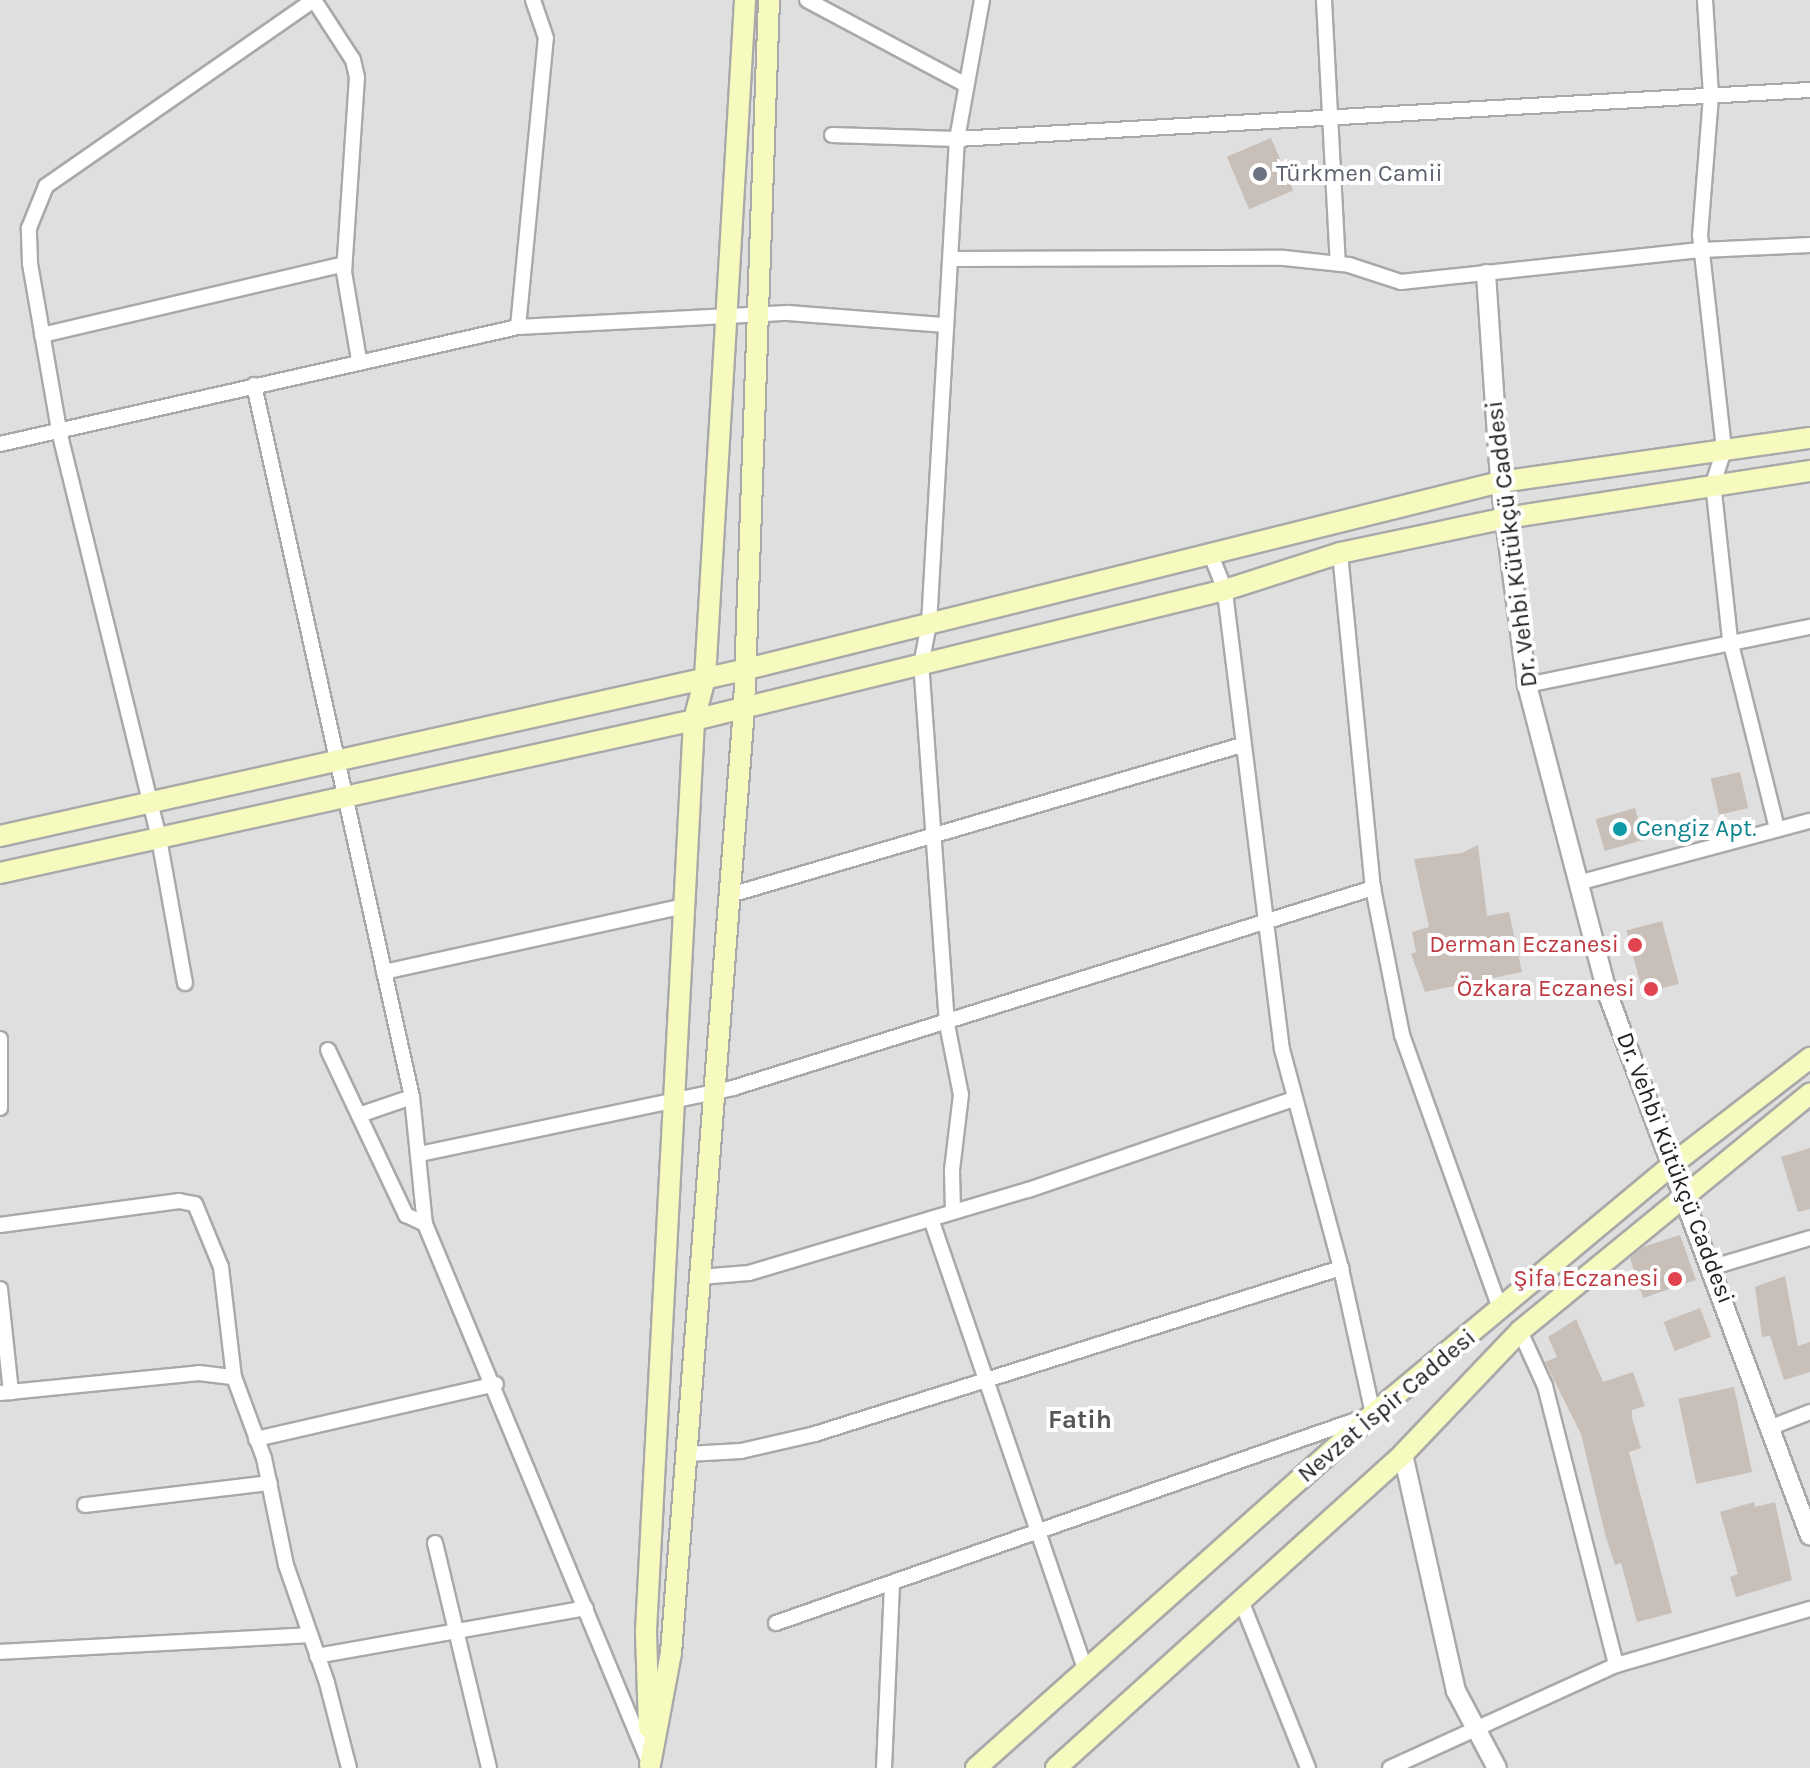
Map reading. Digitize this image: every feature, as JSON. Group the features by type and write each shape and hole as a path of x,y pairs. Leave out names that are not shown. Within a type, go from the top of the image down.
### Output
{"main road":[{"path":"650,1767 646,1631 694,720 705,678 745,0"},
{"path":"650,1767 671,1653 744,708 769,0"},
{"path":"0,836 743,670 1500,482 1810,438"},
{"path":"0,873 694,720 1225,590 1340,553 1506,518 1713,483 1810,471"},
{"name":"Nevzat İspir Caddesi","path":"976,1768 1373,1414 1501,1311 1674,1163 1810,1058"},
{"name":"Nevzat İspir Caddesi","path":"1056,1768 1242,1603 1403,1454 1520,1331 1682,1194 1810,1094"}],"street":[{"path":"185,983 159,838 59,430 42,335 29,228 46,186 314,0 353,60 357,77 344,264 359,360"},
{"path":"518,327 546,38 533,0"},
{"path":"807,0 964,84"},
{"path":"953,1212 952,1170 961,1095 947,1024 921,665 929,624 943,325 953,259 957,139 964,84 982,0"},
{"path":"1324,0 1338,263"},
{"path":"1705,0 1711,96 1702,250 1724,450 1713,483 1730,640 1777,829"},
{"path":"832,135 957,139 1810,90"},
{"path":"953,259 1241,255 1338,263 1401,282 1702,250 1810,245"},
{"path":"42,335 344,264"},
{"name":"Dr. Vehbi Kütükçü Caddesi","path":"1486,274 1500,482 1527,685 1608,995 1674,1163 1682,1194 1713,1267 1810,1536"},
{"path":"0,444 359,360 518,327 757,313 943,325"},
{"path":"254,385 337,760 349,796 412,1097 425,1224 496,1384 650,1767"},
{"path":"1340,553 1373,888 1402,1035 1501,1311"},
{"path":"776,1623 1373,1414 1341,1268 1294,1099 1263,924 1225,590 1211,556"},
{"path":"1527,685 1730,640 1810,627"},
{"path":"730,895 1242,745"},
{"path":"1578,883 1810,821"},
{"path":"420,1154 674,1097 714,1092 947,1024 1373,888"},
{"path":"384,972 684,906"},
{"path":"0,1039 0,1108"},
{"path":"328,1050 406,1215 425,1224"},
{"path":"359,1115 412,1097"},
{"path":"700,1277 749,1273 931,1219 1294,1099"},
{"path":"0,1225 179,1201 195,1204 221,1267 234,1377 270,1483 286,1565 317,1656 349,1768"},
{"path":"931,1219 983,1381 1043,1532 1086,1671"},
{"path":"1713,1267 1810,1238"},
{"path":"687,1454 741,1451 815,1434 1341,1268"},
{"path":"0,1289 5,1393 199,1373 234,1377"},
{"path":"1520,1331 1545,1386 1616,1665"},
{"path":"256,1439 496,1384"},
{"path":"1769,1428 1810,1412"},
{"path":"1403,1454 1442,1643 1456,1691 1497,1768"},
{"path":"85,1505 270,1483"},
{"path":"435,1543 489,1768"},
{"path":"884,1768 892,1584"},
{"path":"1242,1603 1308,1768"},
{"path":"317,1656 456,1635 586,1608"},
{"path":"1390,1768 1477,1732 1616,1665 1810,1609"},
{"path":"0,1652 310,1635"}],"shaded area":[{"path":"0,0 1810,0 1810,1768 0,1768"}],"building":[{"name":"Türkmen Camii","path":"1271,138 1293,190 1249,209 1227,157"},
{"path":"1740,772 1748,808 1719,815 1711,779"},
{"name":"Cengiz Apt.","path":"1635,808 1644,840 1605,851 1596,819"},
{"path":"1478,845 1487,916 1509,912 1522,972 1425,992 1411,954 1416,952 1412,932 1429,927 1414,859 1462,853"},
{"path":"1662,921 1679,984 1643,993 1626,931"},
{"path":"1810,1148 1810,1209 1798,1212 1781,1157"},
{"path":"1680,1235 1696,1280 1643,1298 1630,1258 1643,1247"},
{"path":"1785,1276 1798,1346 1810,1342 1810,1372 1784,1380 1770,1336 1762,1337 1755,1287"},
{"path":"1700,1308 1711,1337 1675,1351 1664,1322"},
{"path":"1576,1319 1603,1382 1633,1372 1645,1406 1632,1410 1641,1448 1629,1452 1672,1613 1637,1622 1621,1563 1615,1565 1605,1534 1581,1434 1545,1362 1557,1357 1548,1337"},
{"path":"1734,1387 1752,1472 1696,1484 1678,1399"},
{"path":"1754,1502 1755,1507 1775,1502 1792,1580 1736,1597 1730,1577 1738,1574 1720,1512"}],"place":[{"name":"Türkmen Camii","path":"1260,174"},
{"name":"Cengiz Apt.","path":"1620,829"},
{"name":"Derman Eczanesi","path":"1635,945"},
{"name":"Özkara Eczanesi","path":"1651,989"},
{"name":"Şifa Eczanesi","path":"1675,1279"}],"district":[{"name":"Fatih","path":"1080,1420"}]}
